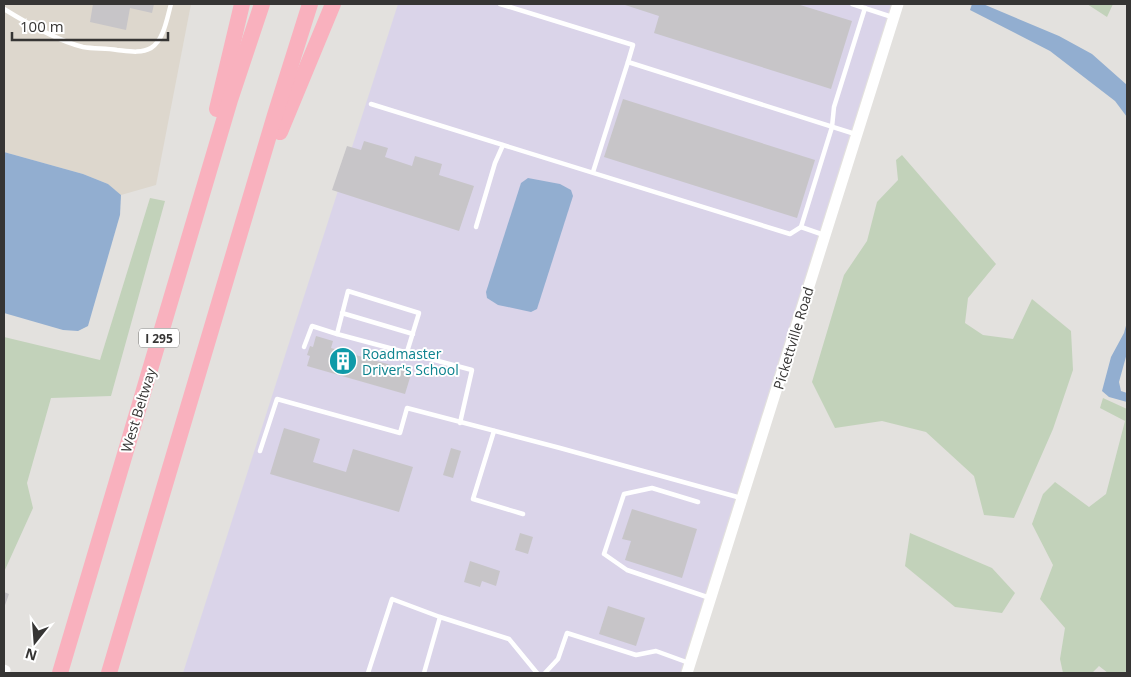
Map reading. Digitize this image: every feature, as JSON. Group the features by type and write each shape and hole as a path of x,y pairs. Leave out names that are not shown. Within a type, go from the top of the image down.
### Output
{"highway":[{"path":"186,246 193,194 242,4"},
{"name":"West Beltway","path":"60,673 230,100 262,4"},
{"path":"109,673 242,225 310,4"},
{"path":"242,225 333,4"}],"street":[{"name":"Pickettville Road","path":"689,668 898,4"}],"lane":[{"path":"4,8 24,21 83,47 135,52 150,49 158,42 171,4"},
{"path":"500,4 633,45 593,172"},
{"path":"852,4 894,17"},
{"path":"371,104 790,234 801,228 832,127 834,107 865,8"},
{"path":"628,62 856,135"},
{"path":"476,227 494,163 504,145"},
{"path":"801,228 825,235"},
{"path":"337,334 348,291 419,312 407,352"},
{"path":"342,313 413,334"},
{"path":"304,348 312,326 472,370 460,423"},
{"path":"260,451 277,398 400,433 406,408 742,498"},
{"path":"494,431 473,499 523,514"},
{"path":"698,502 652,488 624,494 604,554 627,570 711,598"},
{"path":"368,673 392,599 440,618 509,639 537,673"},
{"path":"424,673 440,618"},
{"path":"545,673 558,659 568,633 636,655 656,651 689,668"}],"shaded area":[{"path":"4,4 191,4 156,185 121,195 108,184 83,174 4,152"},
{"path":"398,4 891,4 680,673 183,673"}],"green space":[{"path":"1087,4 1113,4 1107,17"},
{"path":"902,155 996,264 968,298 965,323 983,335 1013,339 1032,299 1071,331 1073,370 1053,429 1014,518 984,515 974,476 926,432 882,421 835,428 812,382 844,275 867,241 877,202 898,180 896,160"},
{"path":"150,198 165,201 111,396 51,398 27,483 33,508 4,572 4,337 100,360"},
{"path":"1103,398 1127,409 1127,673 1108,673 1099,666 1092,673 1063,673 1060,659 1065,628 1040,599 1053,565 1032,524 1043,494 1055,482 1089,507 1106,494 1125,421 1100,408"},
{"path":"910,533 992,568 1015,593 1002,613 955,607 905,566"}],"water":[{"path":"972,4 983,4 1059,36 1092,54 1127,85 1127,117 1115,101 1050,51 970,10"},
{"path":"4,152 83,174 108,184 121,195 120,215 88,326 78,331 63,330 4,313"},
{"path":"528,178 560,184 571,190 573,196 537,309 531,312 498,305 487,298 486,292 521,183"},
{"path":"1127,322 1127,353 1119,382 1121,391 1127,393 1127,402 1109,397 1102,391 1111,357 1124,333"}],"building":[{"path":"93,4 154,4 152,13 130,8 126,30 90,22"},
{"path":"622,4 797,4 852,21 831,89 654,33 659,16"},
{"path":"623,99 815,160 797,218 604,157"},
{"path":"364,141 388,148 385,157 412,166 415,156 442,164 439,175 474,186 459,231 332,190 347,146 361,150"},
{"name":"Roadmaster Driver's School","path":"316,336 333,341 331,348 412,371 405,394 307,366 310,356 307,355 310,346 313,347"},
{"path":"284,428 320,439 313,462 346,472 353,449 413,467 399,512 270,474"},
{"path":"451,448 461,451 453,478 443,475"},
{"path":"632,509 697,529 682,578 625,560 631,541 622,539"},
{"path":"520,533 533,537 528,554 515,550"},
{"path":"470,561 500,571 496,586 482,581 480,587 464,582"},
{"path":"4,592 9,594 4,608"},
{"path":"608,606 645,618 636,646 599,634"}],"place":[{"name":"Roadmaster Driver's School","path":"343,361"}]}
